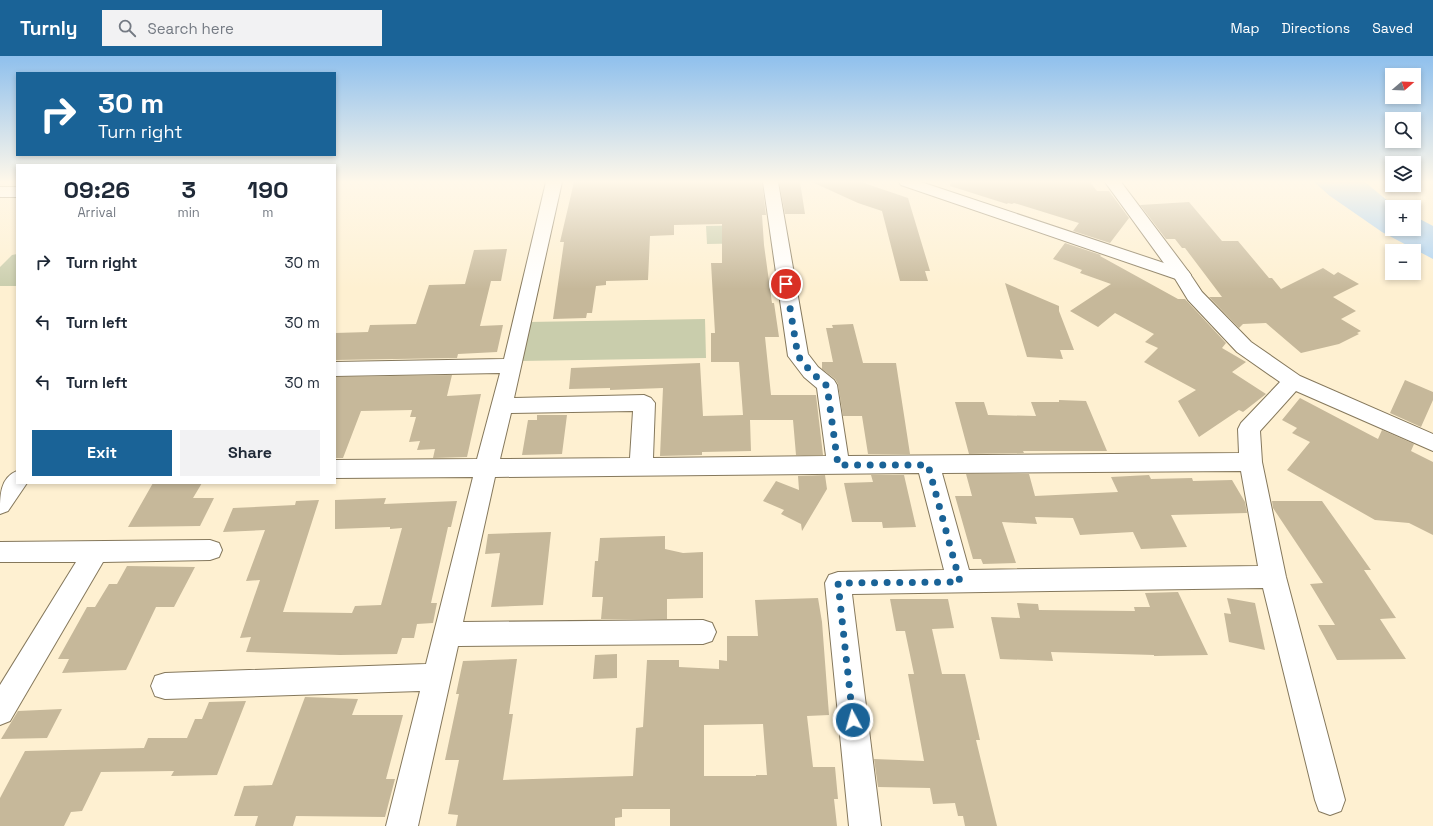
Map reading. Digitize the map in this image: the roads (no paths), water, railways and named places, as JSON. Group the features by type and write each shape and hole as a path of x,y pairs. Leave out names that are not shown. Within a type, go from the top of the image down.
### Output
{"street":[{"path":"402,826 546,218"},
{"path":"776,218 798,356 811,372 827,386 838,465"},
{"path":"1013,218 1182,275"},
{"path":"1140,218 1182,275 1195,296 1244,347 1293,381 1433,443"},
{"path":"336,369 512,366"},
{"path":"1293,381 1249,429 1251,462 1273,577 1330,800"},
{"path":"502,406 644,403 641,467"},
{"path":"336,469 1251,462"},
{"path":"928,465 960,582"},
{"path":"0,504 16,481"},
{"path":"0,552 210,550"},
{"path":"0,711 96,552"},
{"path":"865,826 838,583 1273,577"},
{"path":"447,634 703,632"},
{"path":"165,686 437,677"}],"water":[{"path":"1362,218 1385,218 1385,234 1382,232"},
{"path":"1421,220 1433,226 1433,259 1421,253 1421,244 1405,244 1390,236 1421,236"}]}
